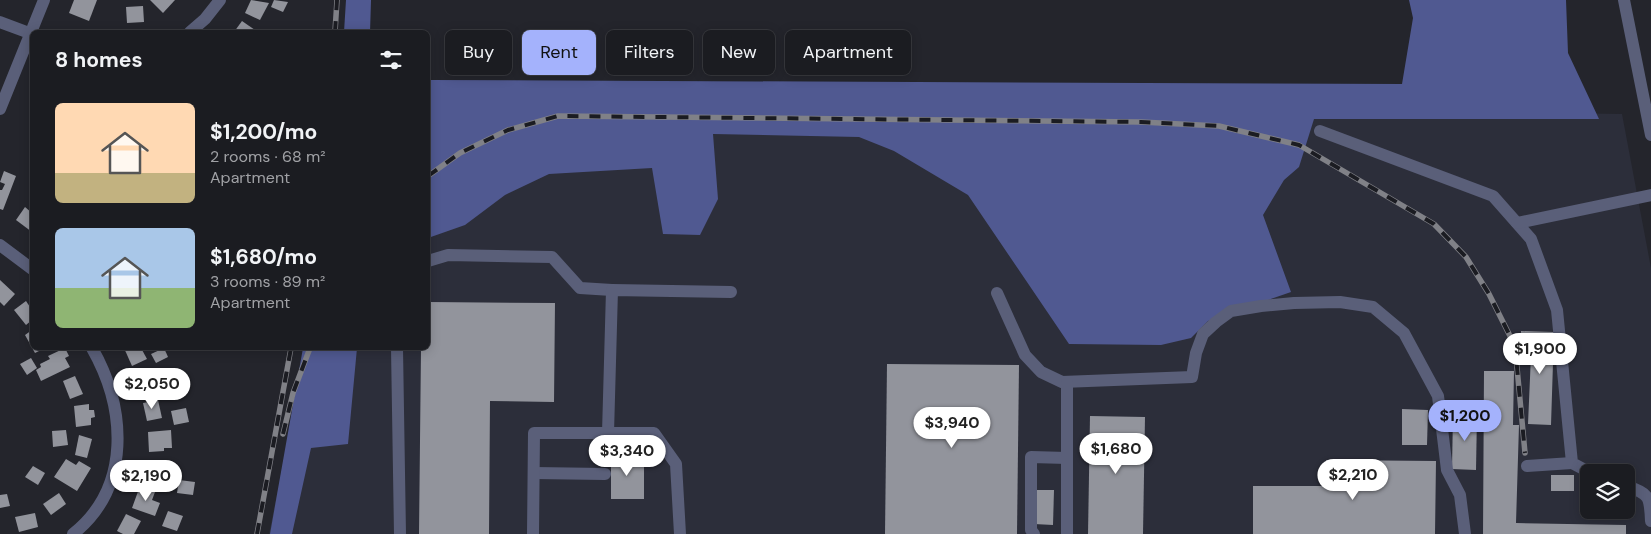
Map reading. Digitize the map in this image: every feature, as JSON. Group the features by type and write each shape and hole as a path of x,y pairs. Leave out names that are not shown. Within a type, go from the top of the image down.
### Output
{"street":[{"path":"33,30 44,0"},
{"path":"192,30 205,19 220,0"},
{"path":"1624,0 1651,135"},
{"path":"0,22 30,34"},
{"path":"0,109 30,36"},
{"path":"1320,131 1493,196 1531,238 1557,310 1572,463"},
{"path":"1517,223 1651,195"},
{"path":"0,245 30,268"},
{"path":"430,260 448,255 552,257 580,288 731,292"},
{"path":"608,433 612,290"},
{"path":"998,293 1025,355 1042,372 1062,382 1192,377 1196,353 1203,334 1231,311 1294,303 1340,302 1373,307 1404,333 1438,396 1447,470 1460,495 1465,534"},
{"path":"73,534 89,518 102,500 111,479 118,446 115,407 109,384 93,350"},
{"path":"397,350 400,534"},
{"path":"1067,382 1067,534"},
{"path":"533,534 534,433 654,433 676,464 680,534"},
{"path":"1034,534 1031,530 1031,457 1068,458"},
{"path":"1527,466 1572,463 1580,467"},
{"path":"534,473 605,474"},
{"path":"1635,489 1644,492 1650,500 1651,521"}],"shaded area":[{"path":"346,0 371,0 370,30 344,30"},
{"path":"1409,0 1566,0 1568,53 1599,119 1314,119 1299,167 1284,180 1263,215 1291,292 1208,321 1191,338 1161,345 1069,344 968,195 894,151 859,137 713,134 718,199 700,235 663,234 652,168 549,174 505,195 465,225 430,237 430,80 1402,84 1413,18"},
{"path":"430,96 1622,114 1651,268 1651,534 269,534 306,350 430,350"},
{"path":"303,350 357,350 348,444 311,448 292,534 270,534"}],"building":[{"path":"74,0 97,0 89,21 69,13"},
{"path":"150,0 175,0 163,13"},
{"path":"251,0 269,3 260,20 245,13"},
{"path":"274,0 288,2 283,12 271,7"},
{"path":"143,6 144,22 127,23 126,7"},
{"path":"242,21 255,30 235,30"},
{"path":"4,171 16,176 3,210 0,209 0,190 2,190 5,184 0,182"},
{"path":"25,207 30,211 30,230 16,220"},
{"path":"0,280 15,294 4,306 0,302"},
{"path":"26,301 30,307 30,322 26,325 14,310"},
{"path":"430,302 555,303 554,402 490,401 489,534 419,534 421,350 430,350"},
{"path":"30,331 30,344 25,335"},
{"path":"1521,331 1554,332 1551,425 1528,424 1531,355 1520,354"},
{"path":"61,350 66,350 69,356 65,358 70,367 41,381 36,370 41,367 40,364 50,359 48,356"},
{"path":"125,350 142,350 147,359 132,366"},
{"path":"165,350 168,357 156,363 151,354"},
{"path":"31,358 37,368 27,375 20,364"},
{"path":"887,364 1019,365 1017,534 885,534"},
{"path":"149,369 156,388 141,393 136,374"},
{"path":"1484,371 1514,371 1513,425 1519,425 1516,523 1626,525 1626,534 1483,534"},
{"path":"75,376 83,394 70,399 63,381"},
{"path":"181,379 184,389 173,392 169,382"},
{"path":"158,400 162,418 147,421 143,403"},
{"path":"89,404 89,410 94,410 95,417 91,418 91,425 76,427 74,406"},
{"path":"186,408 189,422 174,425 171,411"},
{"path":"1402,409 1428,410 1427,445 1402,445"},
{"path":"1453,414 1477,414 1476,470 1452,469"},
{"path":"1090,416 1145,417 1143,534 1088,534"},
{"path":"66,430 68,445 53,447 52,431"},
{"path":"171,430 172,448 164,448 164,451 149,452 148,432"},
{"path":"79,435 92,439 87,458 75,455"},
{"path":"611,455 644,456 644,499 611,499"},
{"path":"66,459 76,465 79,461 91,468 77,491 54,477"},
{"path":"147,460 169,463 168,465 176,467 174,478 167,477 166,483 144,479"},
{"path":"1326,460 1436,461 1435,534 1253,534 1253,486 1326,486"},
{"path":"33,466 45,473 38,485 25,477"},
{"path":"1551,475 1574,475 1574,491 1551,491"},
{"path":"179,480 195,482 193,495 177,493"},
{"path":"140,486 155,492 152,500 160,503 155,516 132,508"},
{"path":"1036,490 1054,490 1053,525 1034,524"},
{"path":"59,493 66,504 51,515 43,504"},
{"path":"7,494 10,506 0,508 0,495"},
{"path":"168,511 183,516 177,531 162,526"},
{"path":"35,513 38,527 19,532 15,517"},
{"path":"126,514 141,521 134,534 123,534 117,531"}],"railway":[{"path":"335,30 337,0"},
{"path":"430,175 460,153 508,130 558,116 1141,122 1219,126 1299,145 1434,224 1466,257 1489,294 1515,346 1525,453"},
{"path":"257,534 291,350"},
{"path":"283,434 293,393 309,350"}]}
